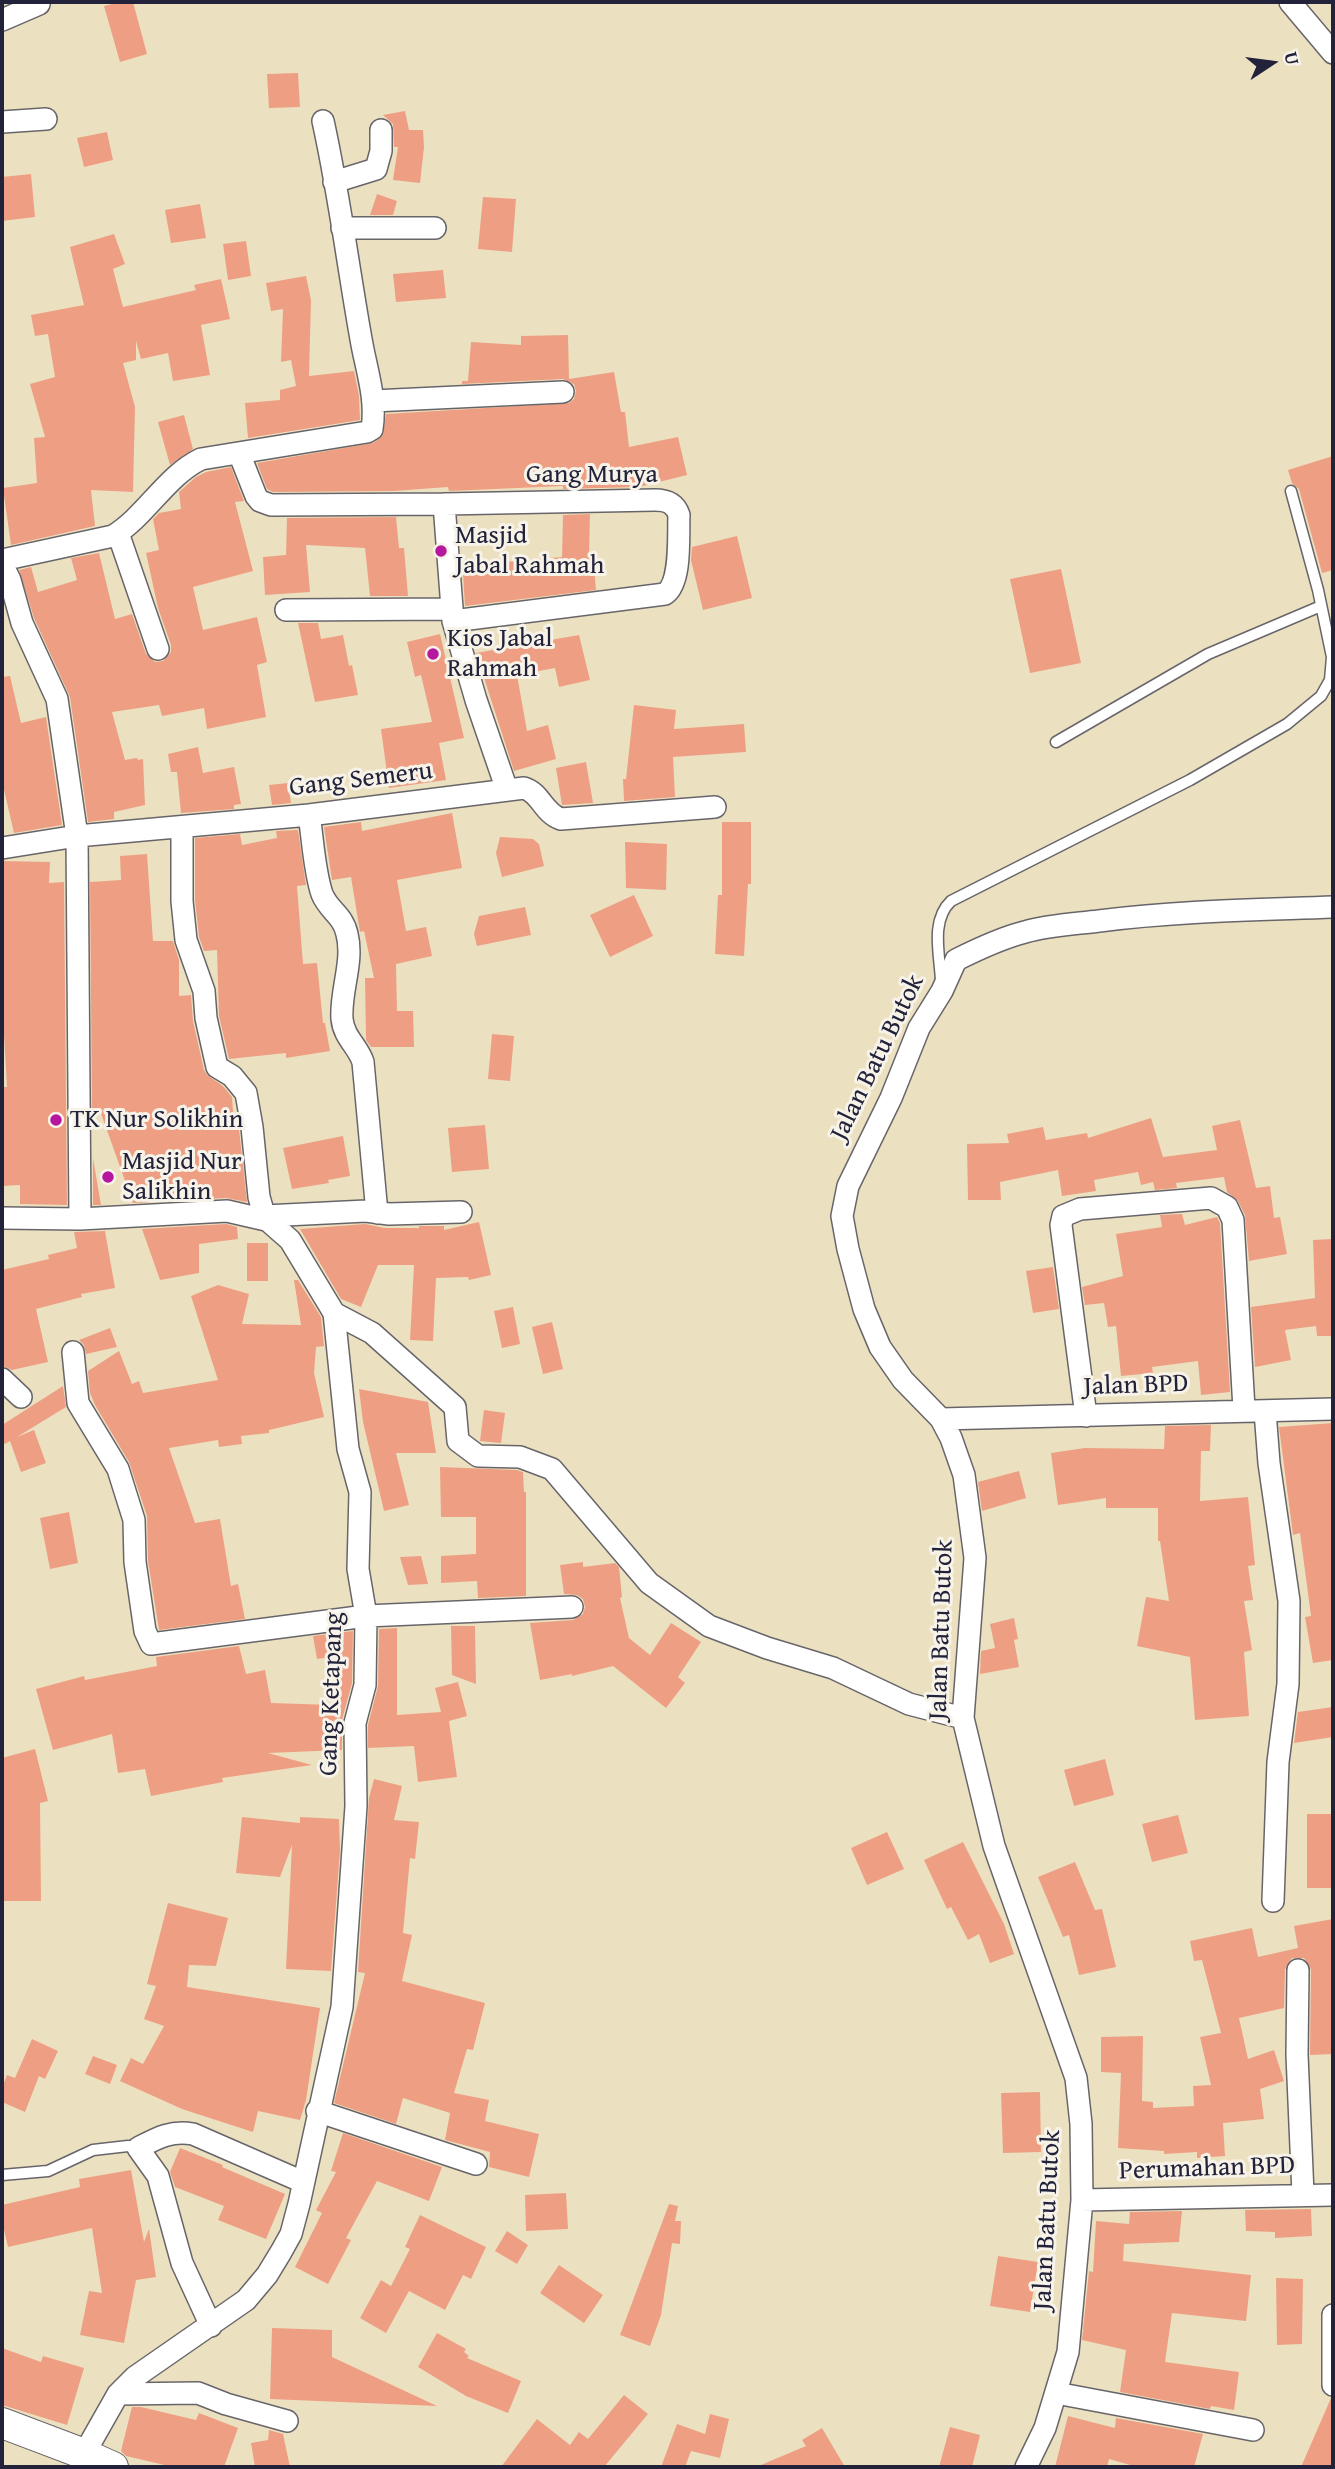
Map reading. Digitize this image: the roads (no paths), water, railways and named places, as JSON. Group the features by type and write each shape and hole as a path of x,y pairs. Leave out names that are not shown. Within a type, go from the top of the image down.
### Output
{"main road":[{"path":"2,2423 113,2467"}],"street":[{"path":"1290,2 1333,53"},
{"path":"2,20 39,4"},
{"path":"2,122 47,119"},
{"path":"80,1219 77,836 57,699 22,624 2,562 104,539 118,533 201,458 370,431 373,428 373,401 323,121"},
{"path":"334,181 376,169 381,151 382,130"},
{"path":"342,228 435,228"},
{"path":"373,401 564,392"},
{"name":"Gang Murya","path":"239,453 256,496 260,501 271,505 655,499 673,504 679,515 676,577 665,594 453,615 286,610"},
{"path":"444,504 453,615 476,700 507,790"},
{"path":"118,533 158,649"},
{"name":"Gang Semeru","path":"2,848 77,836 309,815 507,790 527,789 533,792 547,811 561,819 715,807"},
{"path":"309,815 321,891 330,908 343,921 349,944 342,1019 348,1039 360,1053 363,1062 377,1213"},
{"path":"182,828 182,901 186,940 205,991 206,1018 217,1067 232,1076 246,1093 259,1197 265,1217"},
{"name":"Jalan Batu Butok","path":"1026,2467 1045,2428 1068,2352 1082,2200 1081,2124 1076,2078 994,1846 963,1718 975,1558 964,1475 955,1446 941,1419 902,1380 880,1347 864,1308 842,1216 848,1186 891,1098 919,1028 942,991 956,960 1026,931 1124,918 1333,907"},
{"path":"1086,1416 1060,1225 1063,1216 1080,1209 1211,1198 1227,1207 1233,1220 1254,1410 1269,1463 1289,1601 1288,1684 1278,1762 1273,1901"},
{"path":"2,1218 80,1219 227,1211 265,1220 265,1217 366,1211 461,1212"},
{"name":"Gang Ketapang","path":"84,2454 118,2394 135,2377 246,2300 267,2275 291,2234 342,2007 356,1806 355,1723 365,1685 366,1616 358,1569 360,1492 348,1449 334,1313 290,1240 265,1217"},
{"path":"334,1313 372,1333 455,1407 458,1441 478,1456 520,1457 552,1469 649,1583 709,1626 767,1648 833,1668 909,1704 963,1718"},
{"path":"73,1352 78,1403 118,1469 134,1520 135,1562 145,1632 150,1643 155,1645 366,1616 572,1607"},
{"path":"2,1379 21,1397"},
{"name":"Jalan BPD","path":"941,1419 1333,1409"},
{"path":"1298,1970 1297,2055 1303,2194"},
{"path":"317,2111 476,2164"},
{"path":"211,2326 182,2263 158,2176 138,2148 166,2133 193,2134 303,2182"},
{"name":"Perumahan BPD","path":"1082,2200 1333,2195"},
{"path":"1333,2315 1333,2385"},
{"path":"118,2394 198,2393 287,2421"},
{"path":"1056,2393 1253,2430"}],"lane":[{"path":"942,991 938,924 942,911 951,901 1191,779 1287,723 1321,696 1332,670 1329,637 1291,491"},
{"path":"1056,742 1208,654 1321,606"},
{"path":"2,2175 48,2171 93,2150 128,2146 138,2148"}],"place":[{"name":"Masjid Jabal Rahmah","path":"441,551"},
{"name":"Kios Jabal Rahmah","path":"433,654"},
{"name":"TK Nur Solikhin","path":"56,1120"},
{"name":"Masjid Nur Salikhin","path":"108,1177"}]}
